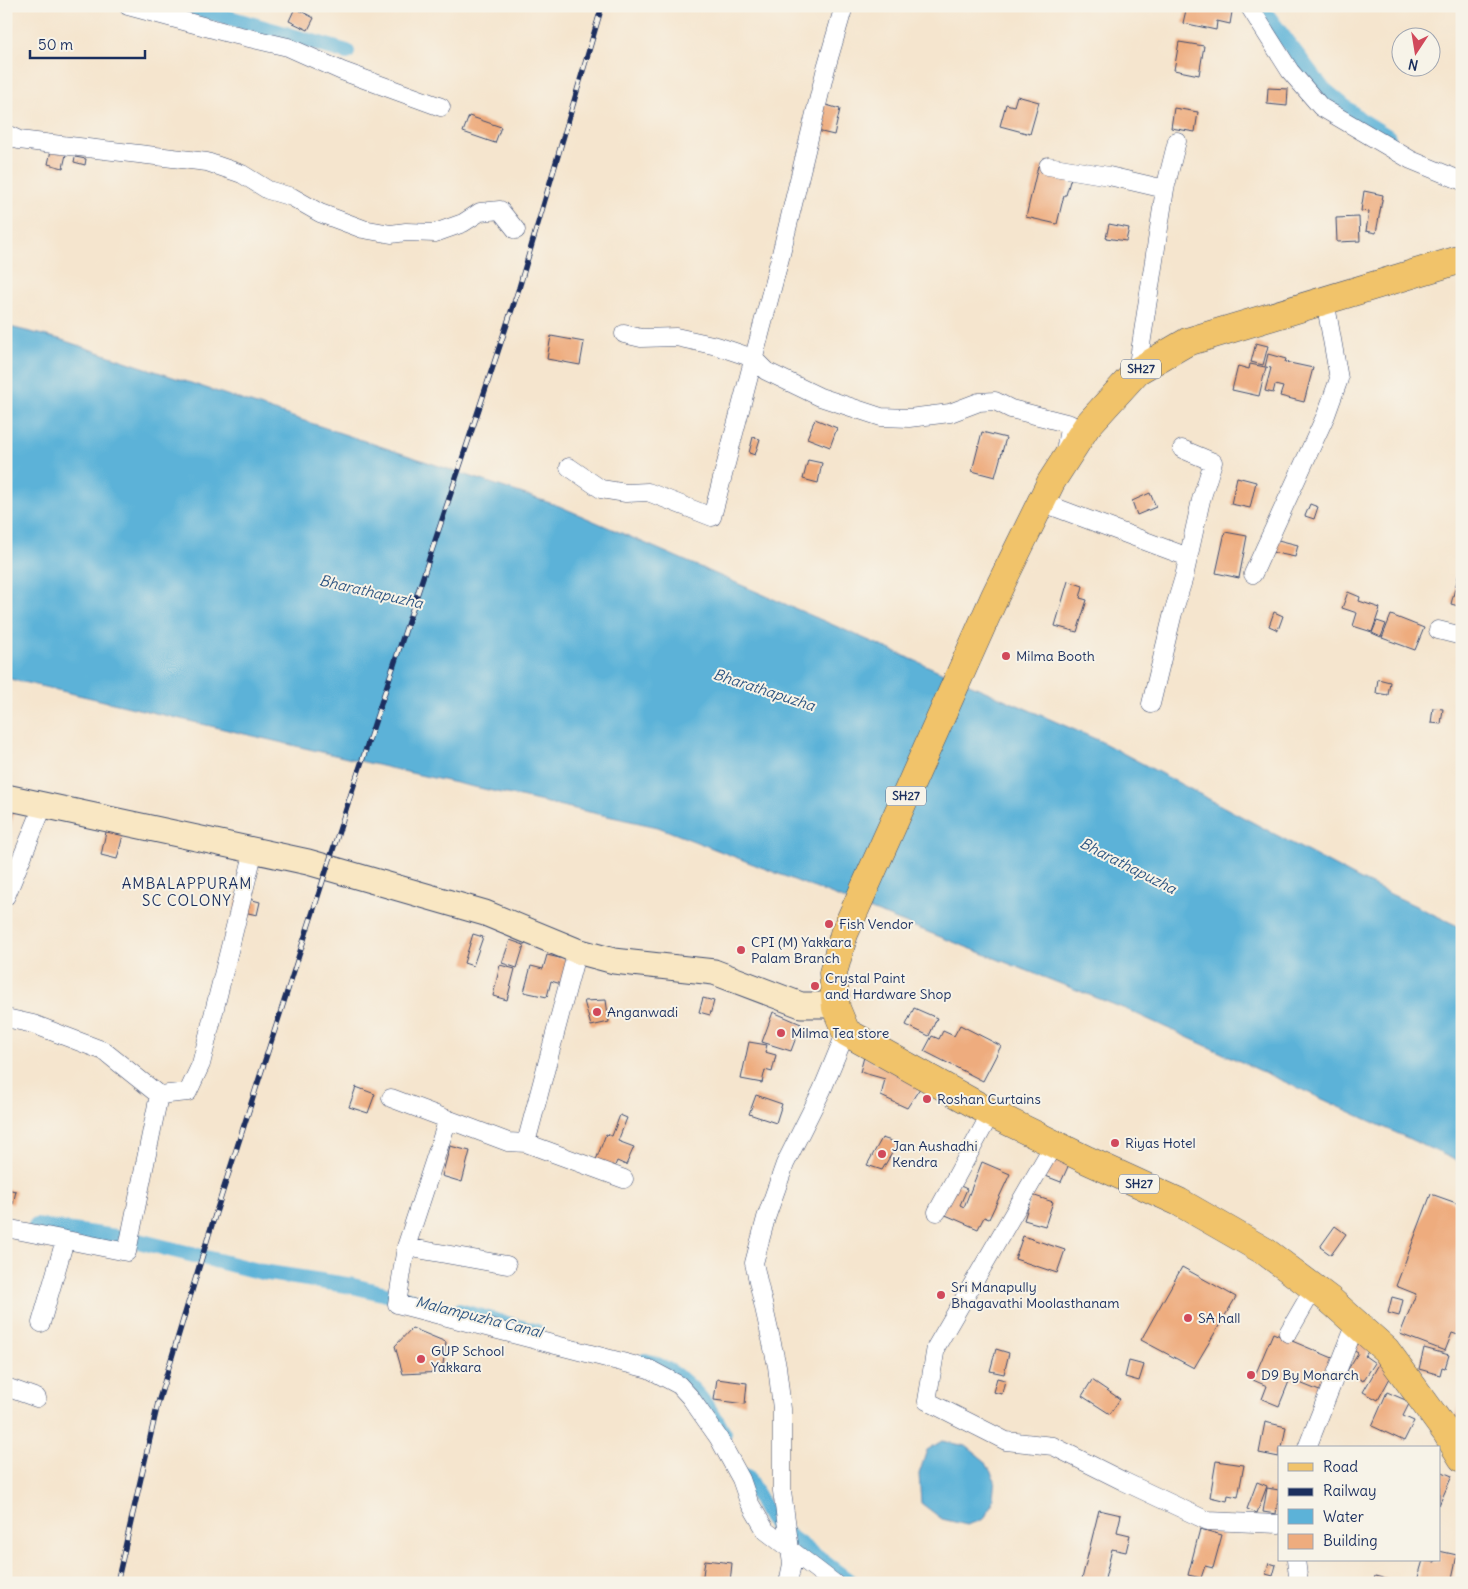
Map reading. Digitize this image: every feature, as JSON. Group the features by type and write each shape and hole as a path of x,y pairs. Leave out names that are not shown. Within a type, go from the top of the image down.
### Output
{"main road":[{"name":"SH27","path":"1462,259 1187,342 1137,371 1087,426 1051,482 995,596 844,934 833,973 836,1006 846,1032 991,1113 1179,1202 1266,1252 1330,1300 1386,1350 1446,1432 1462,1458"}],"street":[{"path":"128,6 288,47 342,71 441,107"},
{"path":"569,468 601,488 626,493 648,492 712,517 780,258 826,68 844,6"},
{"path":"1250,6 1290,71 1321,107 1411,160 1462,182"},
{"path":"6,134 19,140 207,162 242,174 268,190 292,197 320,213 364,229 391,234 406,232 435,233 463,223 480,212 500,210 516,230"},
{"path":"1137,371 1165,189 1177,141"},
{"path":"1048,166 1110,176 1165,189"},
{"path":"1253,574 1326,415 1338,379 1325,300"},
{"path":"624,334 641,338 676,337 717,346 753,358 766,371 820,397 880,418 909,418 950,413 979,402 995,401 1011,409 1070,424 1061,468"},
{"path":"1151,704 1166,640 1184,578 1201,500 1213,462 1182,449"},
{"path":"1041,502 1188,557"},
{"path":"1438,630 1462,636"},
{"path":"6,797 308,862 485,913 577,951 614,961 714,972 801,1005 836,1006"},
{"path":"6,896 44,804"},
{"path":"6,1018 33,1024 104,1051 159,1095 188,1092 201,1064 254,850"},
{"path":"526,1143 577,951"},
{"path":"788,1583 792,1564 782,1491 782,1409 777,1366 754,1263 766,1218 785,1164 822,1090 846,1032"},
{"path":"6,1228 127,1252 159,1095"},
{"path":"391,1098 508,1142 526,1143 624,1178"},
{"path":"937,1212 991,1113"},
{"path":"448,1119 406,1247 398,1304 649,1369 679,1385 690,1397 718,1437 740,1478 749,1502 766,1531 788,1538 834,1583"},
{"path":"1054,1144 936,1346 927,1401 1006,1441 1053,1446 1208,1521 1278,1524"},
{"path":"41,1323 65,1240"},
{"path":"406,1247 507,1265"},
{"path":"1288,1333 1314,1288"},
{"path":"1308,1446 1356,1323"},
{"path":"6,1387 37,1398"},
{"path":"1296,1562 1299,1583"}],"water":[{"name":"Bharathapuzha","path":"6,326 59,339 559,506 1098,740 1359,879 1462,928 1462,1163 1128,1010 658,827 424,776 6,678"},
{"path":"942,1441 966,1446 985,1461 995,1480 992,1504 984,1519 967,1525 942,1519 921,1503 919,1474 927,1450"}],"building":[{"path":"1187,6 1222,6 1221,10 1232,12 1230,24 1217,21 1216,30 1183,23"},
{"path":"295,8 314,18 308,30 289,21"},
{"path":"1179,42 1204,46 1199,75 1174,70"},
{"path":"1268,88 1288,89 1287,106 1267,104"},
{"path":"1017,96 1039,102 1030,134 1000,126 1006,104 1014,106"},
{"path":"816,102 840,109 834,135 809,129"},
{"path":"1174,108 1198,112 1195,132 1171,128"},
{"path":"469,116 501,127 495,143 463,132"},
{"path":"52,146 67,150 63,168 48,164"},
{"path":"75,157 86,159 85,165 74,162"},
{"path":"1038,166 1072,174 1066,195 1064,195 1057,224 1026,217"},
{"path":"1364,191 1383,195 1376,233 1366,231 1369,212 1361,211"},
{"path":"1359,217 1360,241 1337,242 1336,218"},
{"path":"1109,224 1129,228 1126,241 1106,238"},
{"path":"551,336 584,342 580,365 547,359"},
{"path":"1256,343 1268,346 1263,365 1251,362"},
{"path":"1268,354 1286,359 1285,362 1313,368 1304,402 1280,396 1283,387 1275,385 1273,393 1265,391 1271,368 1266,367 1259,396 1232,390 1238,366 1249,369 1250,364 1265,367"},
{"path":"815,419 837,428 830,447 807,438"},
{"path":"982,432 1006,438 995,477 972,471"},
{"path":"753,437 760,439 755,455 749,453"},
{"path":"808,460 822,463 818,483 803,479"},
{"path":"1237,477 1256,482 1250,508 1231,504"},
{"path":"1150,493 1156,507 1137,515 1132,501"},
{"path":"1310,504 1318,507 1314,519 1305,516"},
{"path":"1225,532 1247,536 1239,578 1216,573"},
{"path":"1274,539 1298,545 1295,557 1271,552"},
{"path":"1459,573 1462,574 1462,607 1451,604"},
{"path":"1068,581 1083,586 1080,598 1087,600 1077,632 1055,626"},
{"path":"1348,592 1360,597 1359,601 1380,608 1372,632 1353,626 1357,613 1342,608"},
{"path":"1274,612 1283,616 1278,630 1269,626"},
{"path":"1391,615 1424,628 1415,650 1382,638"},
{"path":"1377,621 1386,624 1381,637 1372,633"},
{"path":"1378,679 1390,682 1388,695 1376,693"},
{"path":"1433,708 1443,709 1441,724 1431,723"},
{"path":"6,810 14,812 10,831 6,830"},
{"path":"108,823 125,827 117,859 101,855"},
{"path":"238,896 260,902 257,915 235,910"},
{"path":"473,934 483,937 473,966 464,963"},
{"path":"510,940 524,945 517,968 502,963"},
{"path":"547,955 568,960 561,984 551,981 547,997 524,992 531,966 543,969"},
{"path":"500,965 515,969 507,1000 493,996"},
{"path":"703,998 714,1001 710,1015 699,1012"},
{"name":"Anganwadi","path":"606,1000 609,1022 591,1026 584,1001"},
{"path":"914,1008 937,1018 929,1036 906,1025"},
{"name":"Milma Tea store","path":"773,1012 801,1024 791,1051 762,1042"},
{"path":"960,1025 1001,1046 983,1081 924,1051 932,1036 939,1039 943,1031 954,1036"},
{"path":"749,1042 767,1045 765,1052 776,1055 772,1072 765,1070 762,1083 741,1079"},
{"path":"864,1057 922,1085 907,1108 881,1096 885,1079 860,1072"},
{"path":"356,1087 375,1094 368,1113 349,1107"},
{"path":"756,1095 782,1104 776,1123 749,1114"},
{"path":"620,1115 627,1118 618,1141 634,1147 626,1165 617,1161 614,1168 596,1160 606,1134 612,1136"},
{"name":"Jan Aushadhi Kendra","path":"882,1138 898,1143 882,1170 867,1165"},
{"path":"450,1146 470,1151 462,1182 442,1176"},
{"path":"1053,1152 1071,1160 1061,1182 1043,1175"},
{"path":"982,1162 1010,1174 989,1219 984,1217 978,1229 941,1213 954,1183 967,1189 960,1205 964,1207"},
{"path":"6,1189 16,1191 13,1204 6,1202"},
{"path":"1431,1194 1462,1205 1462,1334 1461,1336 1452,1333 1445,1351 1400,1334 1416,1294 1396,1286"},
{"path":"1032,1195 1053,1202 1045,1226 1024,1220"},
{"path":"1335,1226 1346,1234 1331,1255 1320,1247"},
{"path":"1023,1236 1065,1250 1057,1273 1015,1259"},
{"name":"SA hall","path":"1182,1267 1236,1297 1194,1368 1141,1340"},
{"path":"1392,1297 1403,1300 1399,1316 1388,1313"},
{"name":"GUP School Yakkara","path":"412,1328 446,1342 442,1372 403,1374 395,1346"},
{"path":"1273,1333 1335,1359 1322,1392 1290,1379 1279,1406 1262,1399 1267,1386 1253,1380"},
{"path":"1358,1339 1371,1347 1365,1356 1375,1363 1363,1381 1347,1371 1358,1353 1351,1349"},
{"path":"1424,1348 1449,1355 1445,1368 1442,1367 1440,1375 1419,1369"},
{"path":"996,1349 1009,1353 1004,1374 990,1371"},
{"path":"1382,1359 1396,1367 1378,1400 1363,1392"},
{"path":"1129,1361 1144,1365 1139,1381 1125,1377"},
{"path":"997,1378 1005,1380 1002,1394 993,1392"},
{"path":"717,1379 747,1383 745,1404 714,1400"},
{"path":"1092,1380 1120,1399 1110,1414 1082,1396"},
{"path":"1387,1392 1410,1402 1403,1416 1414,1421 1404,1441 1372,1426"},
{"path":"1462,1397 1462,1430 1451,1425"},
{"path":"1265,1422 1286,1427 1282,1446 1278,1446 1278,1457 1259,1453"},
{"path":"1216,1461 1244,1465 1238,1497 1228,1495 1227,1501 1210,1497"},
{"path":"1440,1471 1452,1476 1440,1503"},
{"path":"1257,1482 1267,1486 1257,1513 1247,1509"},
{"path":"1267,1488 1278,1490 1276,1514 1263,1512"},
{"path":"1099,1510 1121,1515 1117,1532 1130,1535 1126,1552 1112,1549 1104,1583 1081,1583"},
{"path":"1200,1529 1222,1535 1213,1568 1205,1566 1201,1578 1188,1575"},
{"path":"1440,1551 1457,1555 1451,1583 1425,1583 1417,1581 1422,1562 1440,1562"},
{"path":"705,1560 732,1563 730,1583 702,1583"},
{"path":"1269,1563 1276,1565 1273,1576 1266,1574"},
{"path":"1375,1576 1398,1582 1373,1583"}],"waterway":[{"path":"188,6 347,52"},
{"path":"1260,6 1322,88 1359,119 1388,137"},
{"name":"Malampuzha Canal","path":"36,1226 130,1239 262,1272 353,1286 411,1300"},
{"name":"Malampuzha Canal","path":"459,1311 537,1332"},
{"name":"Malampuzha Canal","path":"645,1361 671,1372 692,1389 724,1433"},
{"name":"Malampuzha Canal","path":"747,1477 769,1517 779,1529 851,1583"}],"railway":[{"path":"117,1583 158,1403 209,1234 349,800 519,288 602,6"}],"place":[{"name":"Milma Booth","path":"1006,656"},
{"name":"Fish Vendor","path":"829,924"},
{"name":"CPI (M) Yakkara Palam Branch","path":"741,950"},
{"name":"Crystal Paint and Hardware Shop","path":"815,986"},
{"name":"Anganwadi","path":"597,1012"},
{"name":"Milma Tea store","path":"781,1033"},
{"name":"Roshan Curtains","path":"927,1099"},
{"name":"Riyas Hotel","path":"1115,1143"},
{"name":"Jan Aushadhi Kendra","path":"882,1154"},
{"name":"Sri Manapully Bhagavathi Moolasthanam","path":"941,1295"},
{"name":"SA hall","path":"1188,1318"},
{"name":"GUP School Yakkara","path":"421,1359"},
{"name":"D9 By Monarch","path":"1251,1375"}],"district":[{"name":"AMBALAPPURAM SC COLONY","path":"187,892"}]}
